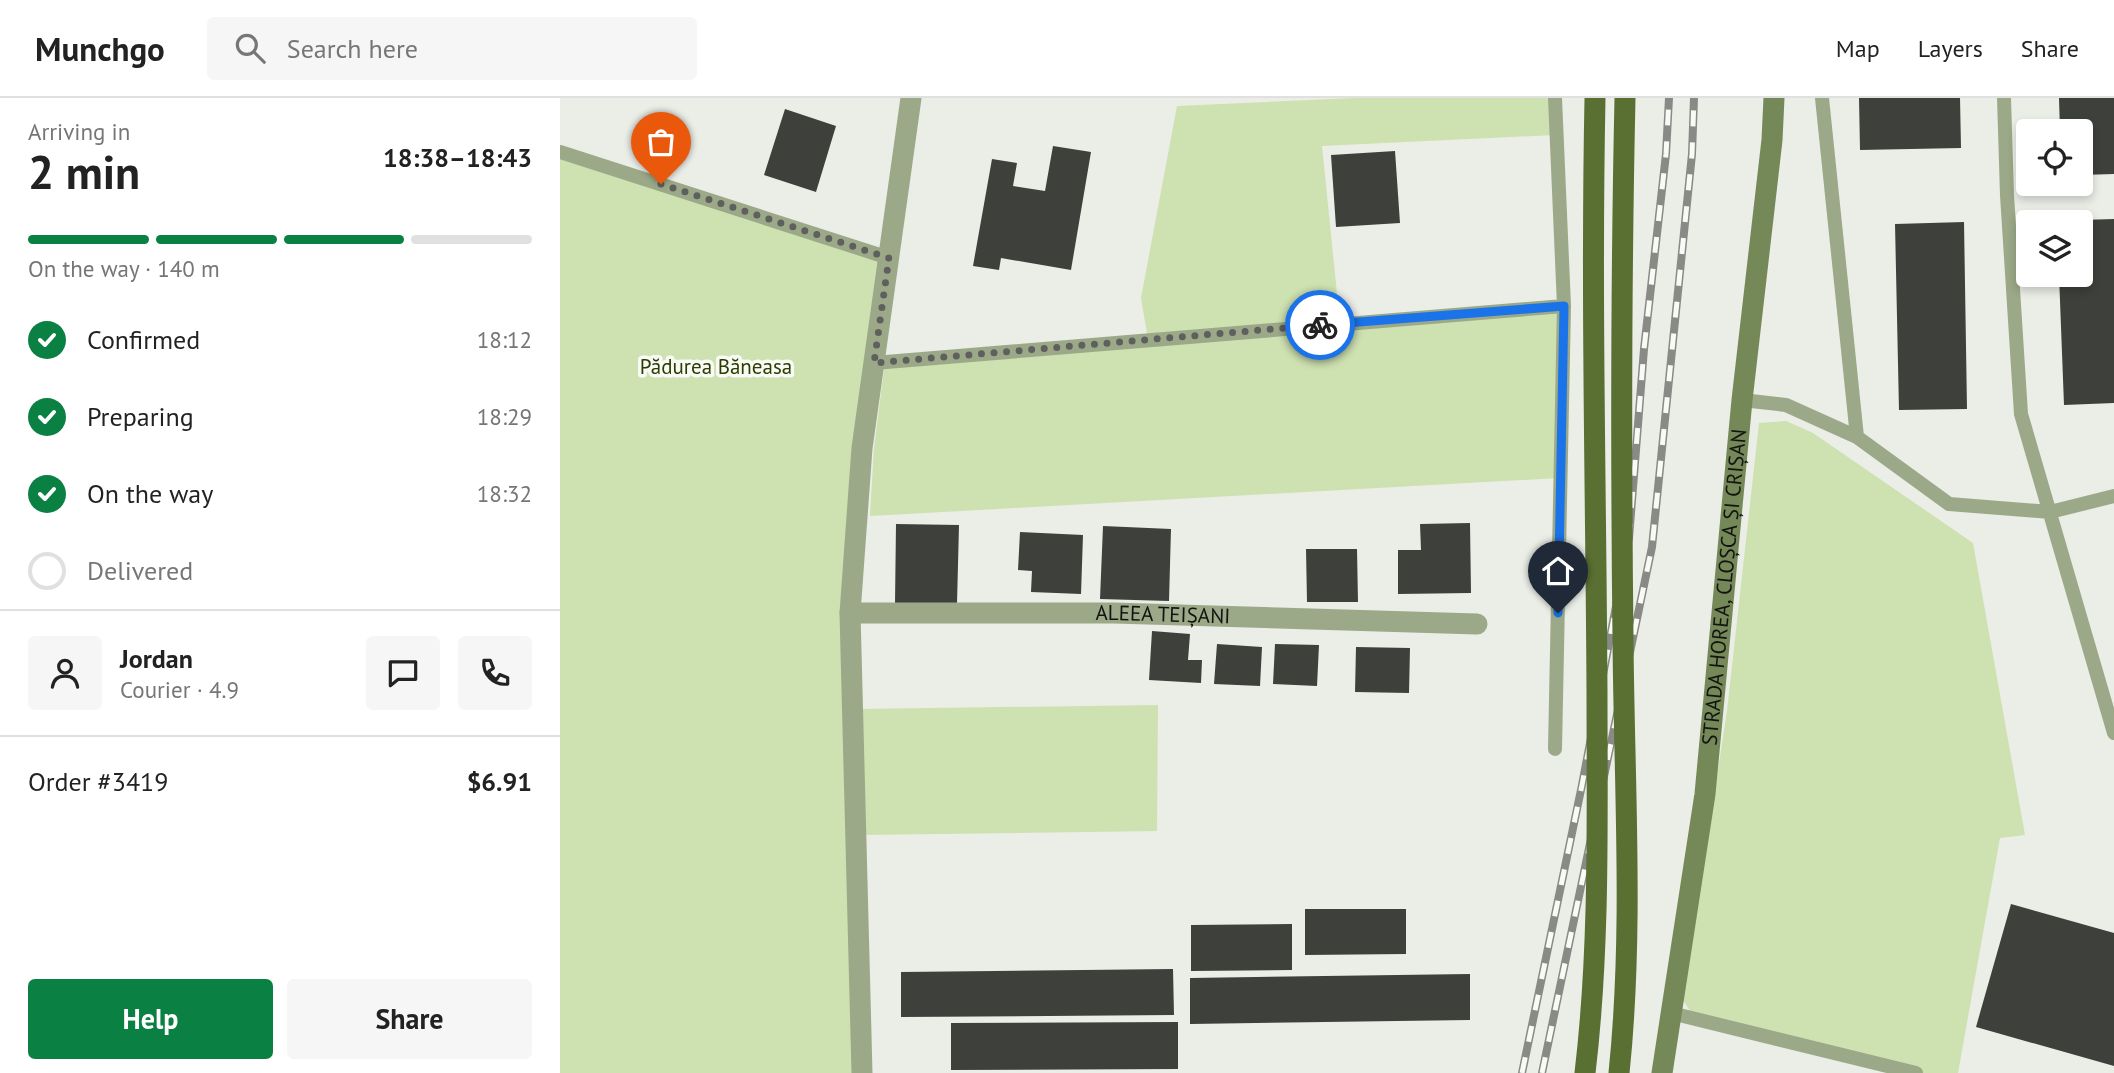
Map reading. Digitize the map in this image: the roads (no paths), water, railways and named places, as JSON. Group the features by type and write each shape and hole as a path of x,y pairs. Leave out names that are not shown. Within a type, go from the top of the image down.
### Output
{"main road":[{"path":"1585,1073 1595,936 1597,743 1593,219 1595,98"},
{"path":"1619,1073 1627,947 1623,639 1625,98"}],"street":[{"path":"862,1073 850,613 863,448 911,98"},
{"name":"STRADA HOREA, CLOȘCA ȘI CRIȘAN","path":"1662,1073 1705,794 1742,400 1772,141 1774,98"},
{"name":"ALEEA TEIȘANI","path":"850,613 1114,613 1477,624"}],"lane":[{"path":"1555,98 1564,306 1555,749"},
{"path":"1822,98 1857,437"},
{"path":"2004,98 2007,195 2021,414 2114,733"},
{"path":"560,152 889,258"},
{"path":"874,363 1564,306"},
{"path":"1742,400 1786,405 1857,437 1949,504 2050,512 2114,496"},
{"path":"1671,1013 1916,1073"}],"railway":[{"path":"1522,1073 1582,785 1629,538 1644,349 1666,154 1669,98"},
{"path":"1542,1073 1652,547 1692,154 1694,98"}],"park label":[{"name":"Pădurea Băneasa","path":"716,367"}]}
